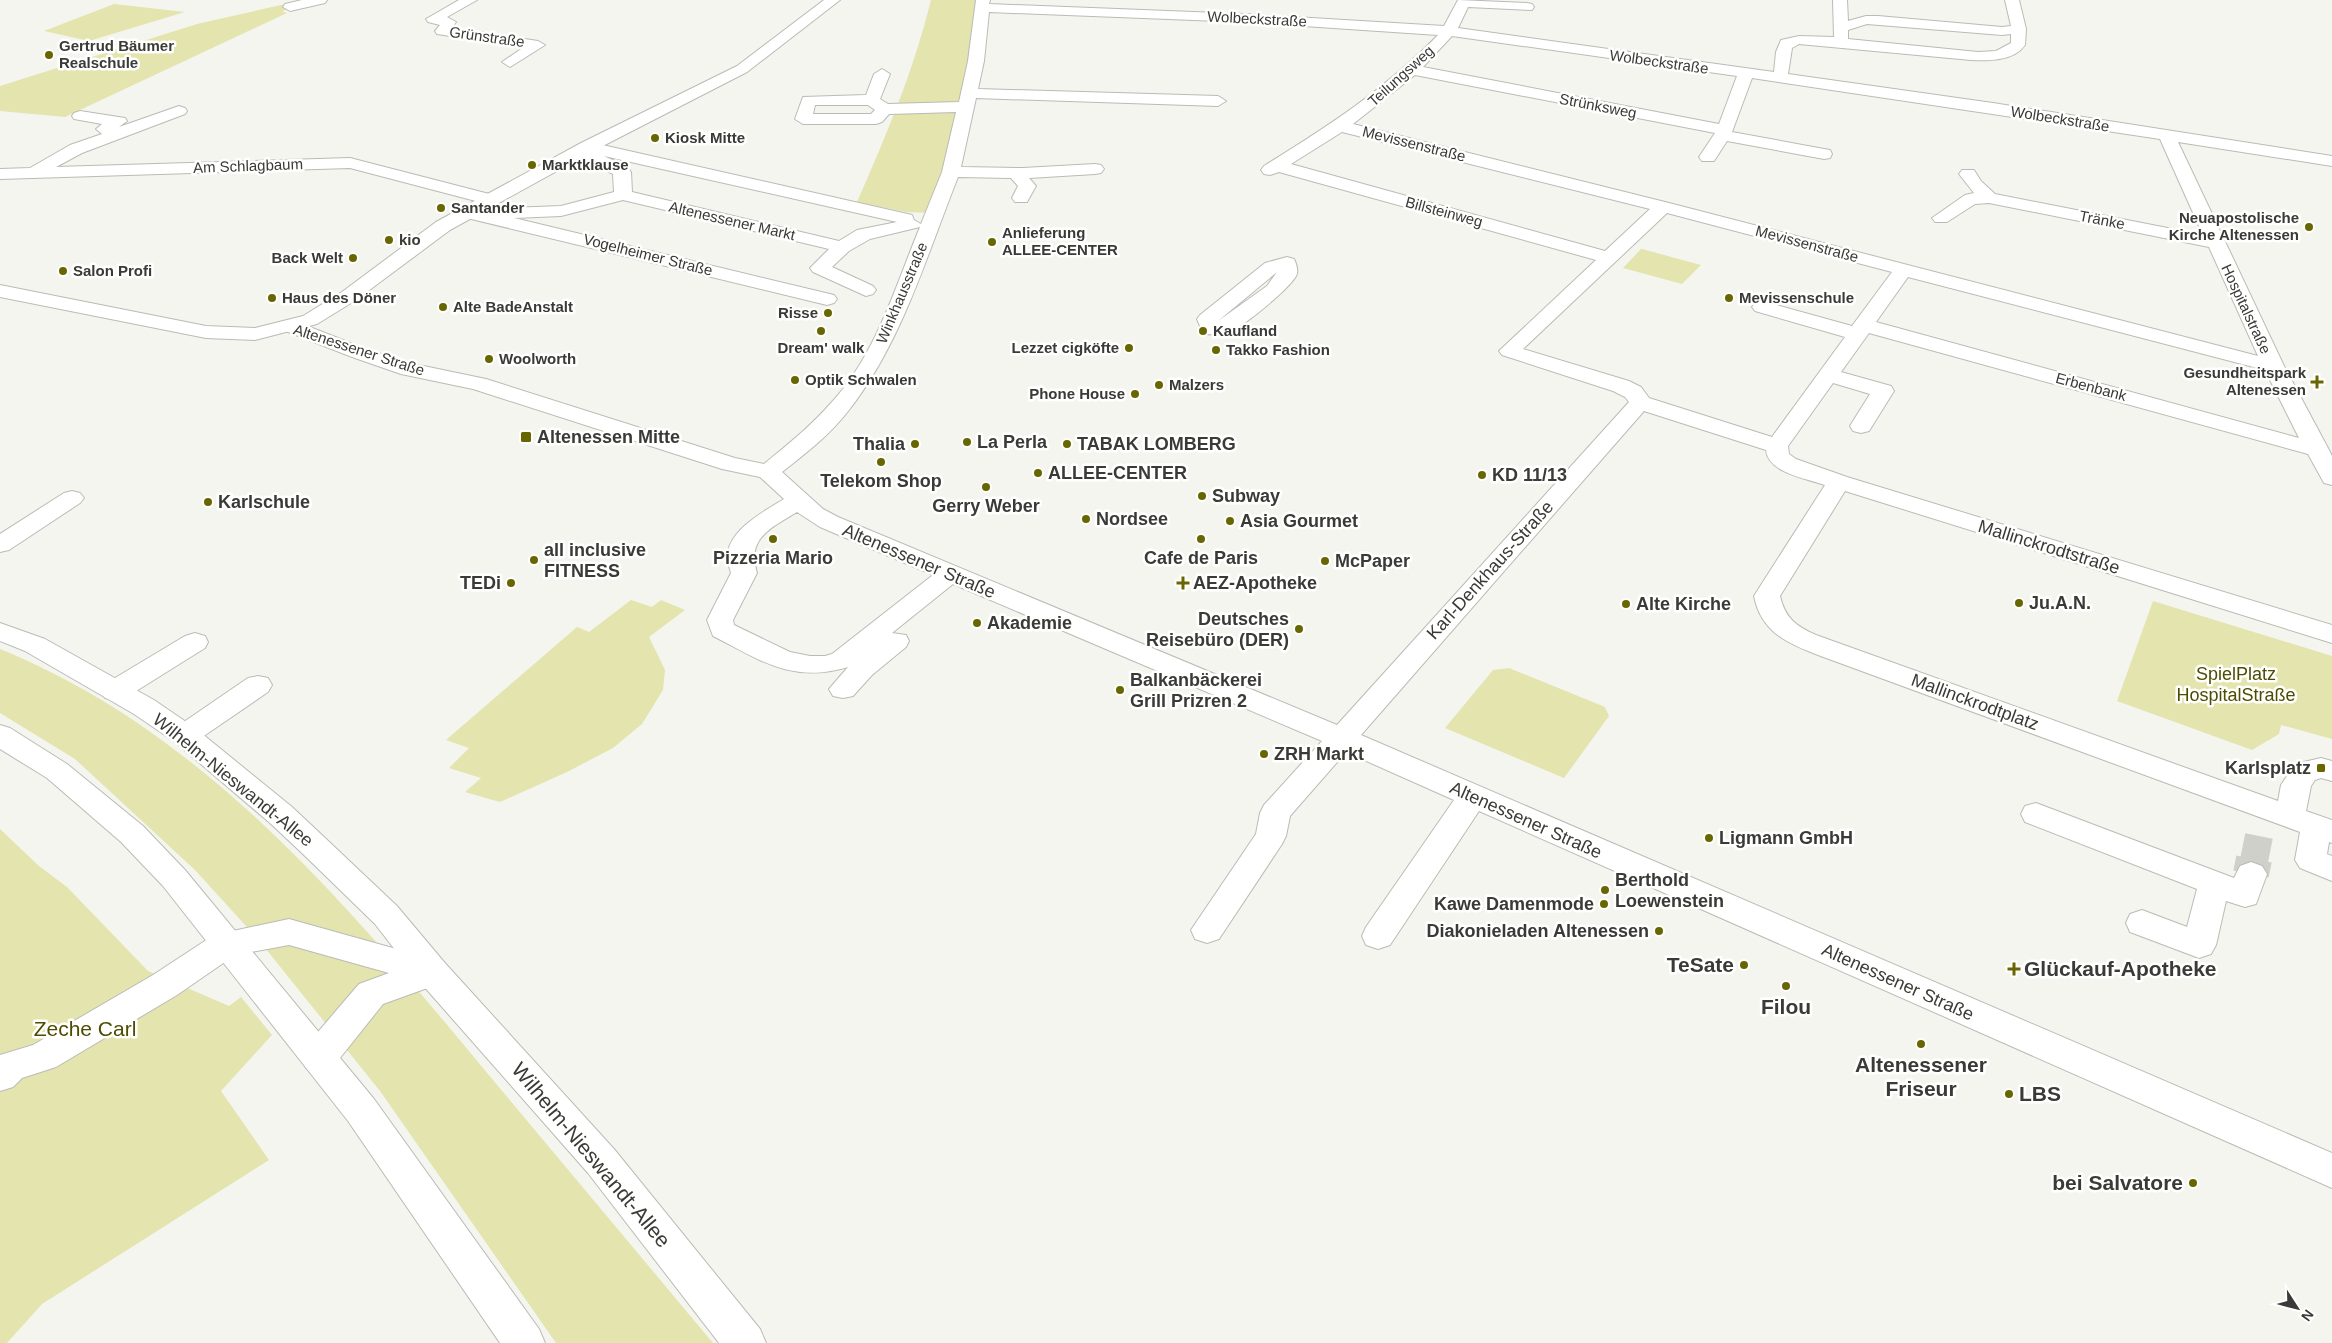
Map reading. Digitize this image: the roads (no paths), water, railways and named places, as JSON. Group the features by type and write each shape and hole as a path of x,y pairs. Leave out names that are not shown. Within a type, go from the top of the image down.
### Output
{"street":[{"path":"290,7 320,0"},
{"name":"Grünstraße","path":"470,0 433,19 450,22 442,31 538,45 510,62"},
{"path":"290,326 310,320 329,310 425,237 468,213 493,207 588,150 742,69 833,0"},
{"path":"1840,0 1841,35"},
{"path":"1779,79 1783,71 1782,50 1786,43 1841,35 1991,57 2008,54 2018,45 2019,29 2012,0"},
{"path":"1464,1 1527,7"},
{"name":"Teilungsweg","path":"1274,168 1340,126 1412,70 1449,32 1464,1"},
{"name":"Wolbeckstraße","path":"983,4 1244,18 1449,32 1993,108 2332,161"},
{"name":"Winkhausstraße","path":"768,472 798,448 840,407 869,366 885,337 951,172 976,61 983,4"},
{"path":"1841,35 1866,20 2002,31 2019,29"},
{"name":"Strünksweg","path":"1412,70 1724,132 1824,154"},
{"path":"882,74 878,104 968,100 1218,101"},
{"path":"1708,157 1724,132 1746,74"},
{"path":"31,174 74,150 179,111"},
{"path":"74,150 81,142 119,121 80,116"},
{"name":"Mevissenstraße","path":"1340,126 1664,207 2273,366"},
{"name":"Hospitalstraße","path":"2167,136 2273,366 2332,478"},
{"path":"588,150 622,172 623,195"},
{"path":"588,150 906,219"},
{"name":"Am Schlagbaum","path":"0,174 350,163 493,207"},
{"name":"Billsteinweg","path":"1274,168 1611,258"},
{"path":"951,172 1020,173 1095,169"},
{"path":"1020,173 1069,184"},
{"path":"1020,173 1027,186 1021,198"},
{"path":"1968,174 1974,184 1989,198"},
{"name":"Altenessener Markt","path":"493,207 561,211 623,195 842,247"},
{"path":"1941,218 1971,199 1989,198"},
{"name":"Tränke","path":"1989,198 2215,243"},
{"path":"1664,207 1509,351 1621,386 1633,392 1641,403 1777,446 1904,269"},
{"name":"Vogelheimer Straße","path":"468,213 827,299"},
{"path":"866,290 820,268 842,247 864,234 902,226 931,224"},
{"name":"Altenessener Straße","path":"0,291 206,332 255,334 290,326 409,369 478,384 730,464 768,472"},
{"name":"Erbenbank","path":"1762,308 1860,329 2318,450"},
{"path":"1827,375 1883,391 1861,426"},
{"name":"Karl-Denkhaus-Straße","path":"1207,930 1270,836 1275,813 1632,410 1641,403"},
{"name":"Mallinckrodtstraße","path":"1777,446 1778,456 1788,464 1839,482 2332,634"},
{"path":"768,472 800,500 749,534 740,558 744,573 720,620 722,630 794,664 810,667 830,665 842,660 958,578"},
{"name":"Mallinckrodtplatz","path":"1839,482 1767,596 1768,610 1776,623 1796,636 2313,825"},
{"path":"0,545 72,498"},
{"name":"Altenessener Straße","path":"800,500 814,514 829,522 1341,738 2332,1171"},
{"path":"843,689 958,578"},
{"name":"Wilhelm-Nieswandt-Allee","path":"0,630 35,645 115,691 185,735 280,815 386,915 432,972 601,1161 745,1343"},
{"path":"115,691 195,642"},
{"path":"185,735 258,685"},
{"path":"0,735 57,771 132,834 180,885 382,1138 524,1343"},
{"path":"2332,770 2321,768 2305,771 2296,785 2313,825 2311,860 2332,868"},
{"path":"1378,936 1472,796"},
{"path":"2036,814 2245,895 2251,874"},
{"path":"2142,923 2199,945 2214,882"},
{"path":"3,1069 44,1056 165,985 226,944 289,932 432,972"},
{"path":"319,1057 371,994 432,972"}],"tunnel":[{"path":"2254,861 2259,836"},
{"path":"2251,874 2254,859"}],"place":[{"name":"Gertrud Bäumer Realschule","path":"49,55"},
{"name":"Kiosk Mitte","path":"655,138"},
{"name":"Marktklause","path":"532,165"},
{"name":"Santander","path":"441,208"},
{"name":"Neuapostolische Kirche Altenessen","path":"2309,227"},
{"name":"kio","path":"389,240"},
{"name":"Anlieferung ALLEE-CENTER","path":"992,242"},
{"name":"Back Welt","path":"353,258"},
{"name":"Salon Profi","path":"63,271"},
{"name":"Haus des Döner","path":"272,298"},
{"name":"Mevissenschule","path":"1729,298"},
{"name":"Alte BadeAnstalt","path":"443,307"},
{"name":"Risse","path":"828,313"},
{"name":"Dream' walk","path":"821,331"},
{"name":"Kaufland","path":"1203,331"},
{"name":"Lezzet cigköfte","path":"1129,348"},
{"name":"Takko Fashion","path":"1216,350"},
{"name":"Woolworth","path":"489,359"},
{"name":"Optik Schwalen","path":"795,380"},
{"name":"Gesundheitspark Altenessen","path":"2317,382"},
{"name":"Malzers","path":"1159,385"},
{"name":"Phone House","path":"1135,394"},
{"name":"Altenessen Mitte","path":"526,437"},
{"name":"La Perla","path":"967,442"},
{"name":"Thalia","path":"915,444"},
{"name":"TABAK LOMBERG","path":"1067,444"},
{"name":"Telekom Shop","path":"881,462"},
{"name":"ALLEE-CENTER","path":"1038,473"},
{"name":"KD 11/13","path":"1482,475"},
{"name":"Gerry Weber","path":"986,487"},
{"name":"Subway","path":"1202,496"},
{"name":"Karlschule","path":"208,502"},
{"name":"Nordsee","path":"1086,519"},
{"name":"Asia Gourmet","path":"1230,521"},
{"name":"Pizzeria Mario","path":"773,539"},
{"name":"Cafe de Paris","path":"1201,539"},
{"name":"all inclusive FITNESS","path":"534,560"},
{"name":"McPaper","path":"1325,561"},
{"name":"TEDi","path":"511,583"},
{"name":"AEZ-Apotheke","path":"1183,583"},
{"name":"Ju.A.N.","path":"2019,603"},
{"name":"Alte Kirche","path":"1626,604"},
{"name":"Akademie","path":"977,623"},
{"name":"Deutsches Reisebüro (DER)","path":"1299,629"},
{"name":"Balkanbäckerei Grill Prizren 2","path":"1120,690"},
{"name":"ZRH Markt","path":"1264,754"},
{"name":"Karlsplatz","path":"2321,768"},
{"name":"Ligmann GmbH","path":"1709,838"},
{"name":"Berthold Loewenstein","path":"1605,890"},
{"name":"Kawe Damenmode","path":"1604,904"},
{"name":"Diakonieladen Altenessen","path":"1659,931"},
{"name":"TeSate","path":"1744,965"},
{"name":"Glückauf-Apotheke","path":"2014,969"},
{"name":"Filou","path":"1786,986"},
{"name":"Altenessener Friseur","path":"1921,1044"},
{"name":"LBS","path":"2009,1094"},
{"name":"bei Salvatore","path":"2193,1183"}],"park label":[{"name":"SpielPlatz HospitalStraße","path":"2236,684"},
{"name":"Zeche Carl","path":"85,1029"}]}
